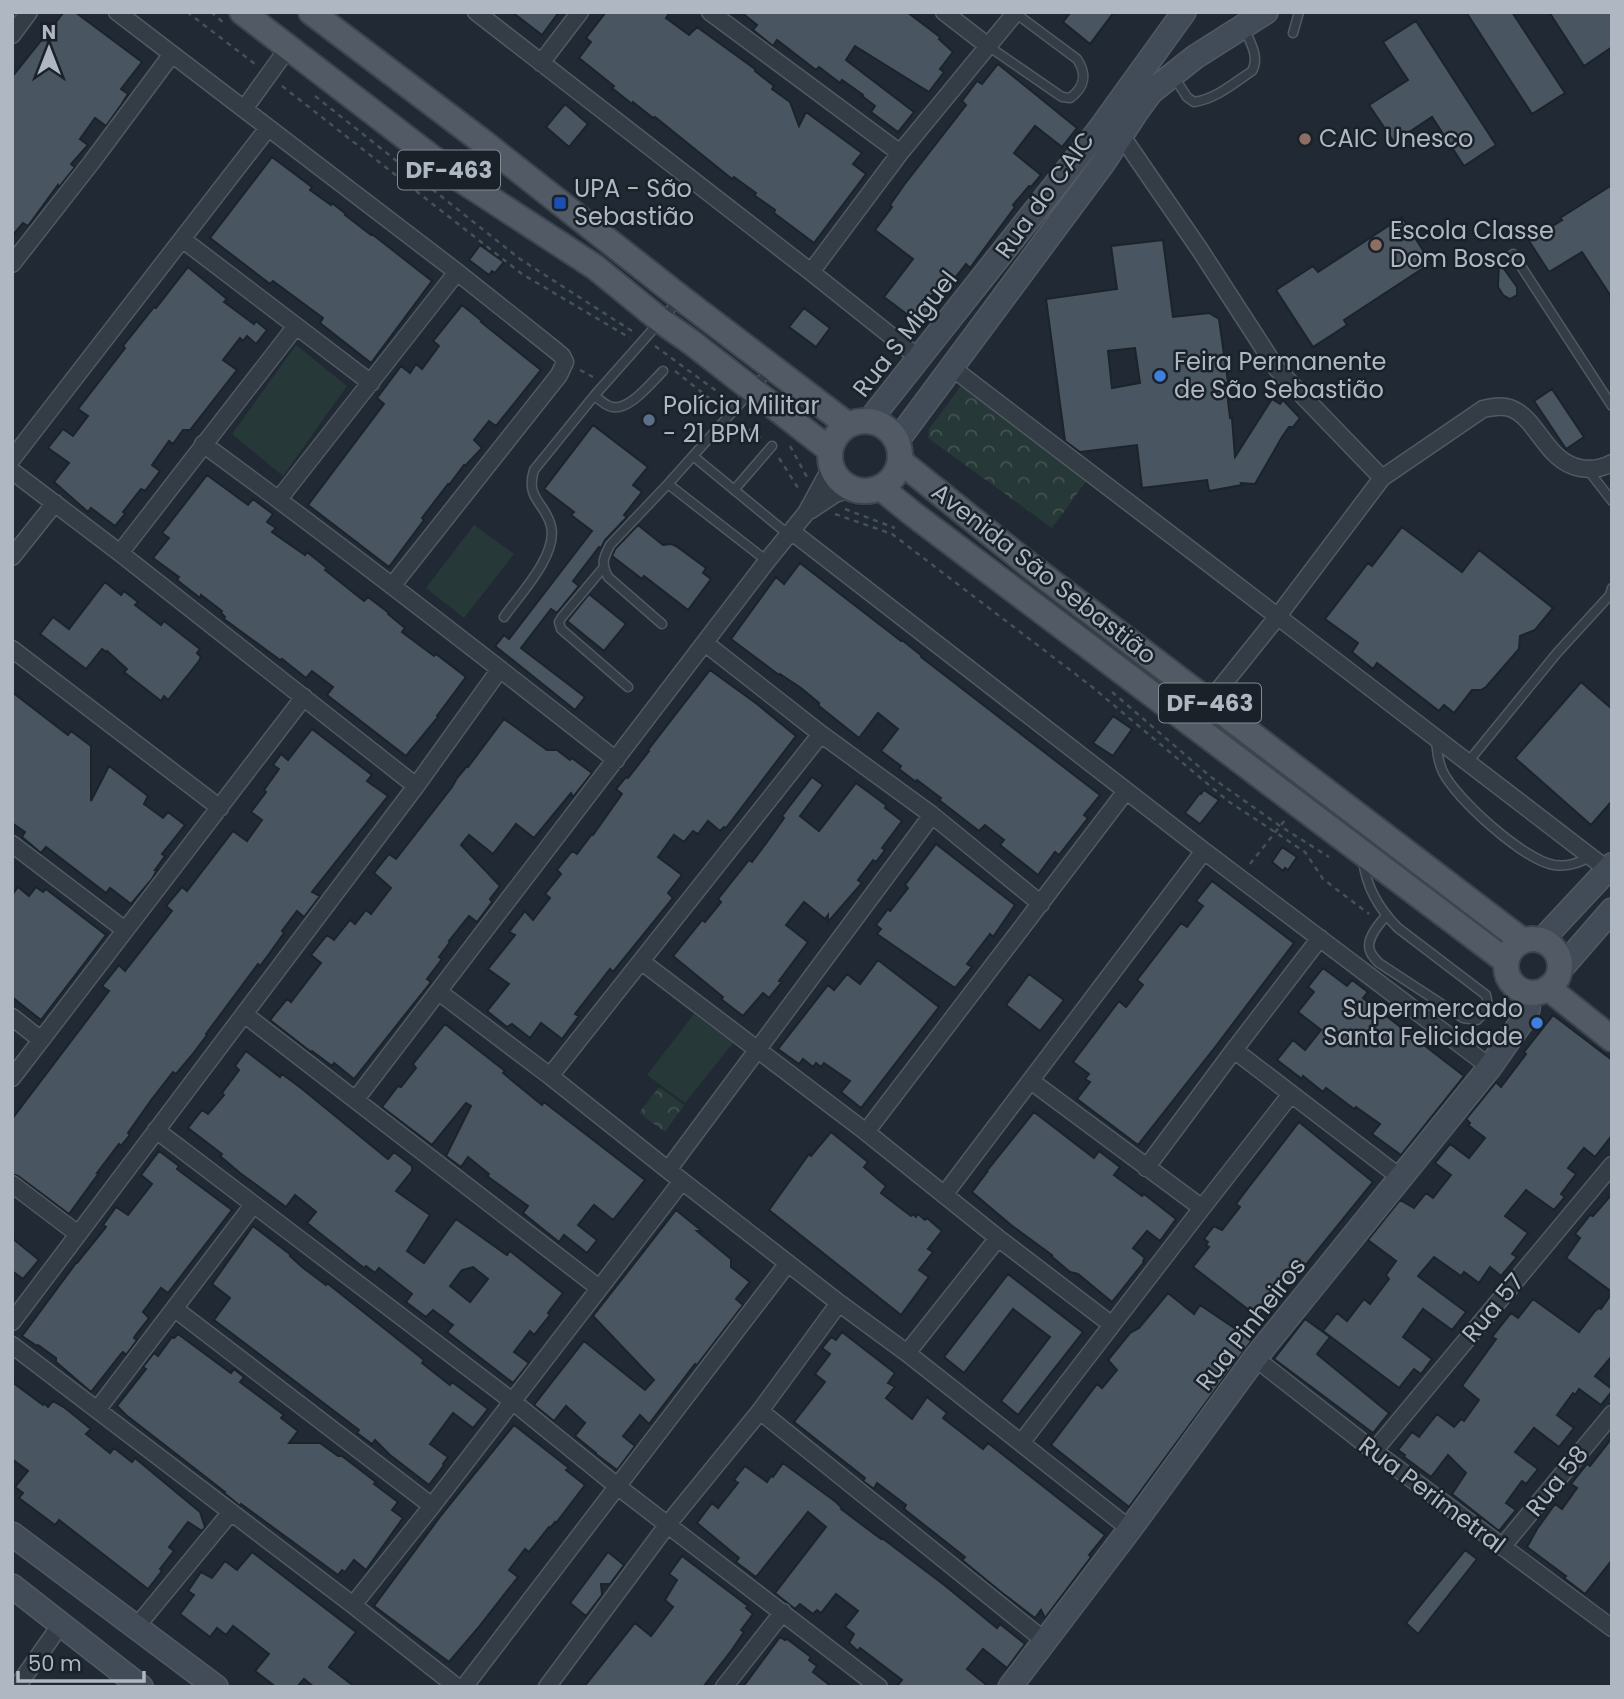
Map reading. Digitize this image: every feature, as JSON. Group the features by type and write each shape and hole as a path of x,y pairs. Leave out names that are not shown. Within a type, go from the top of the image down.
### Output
{"main road":[{"name":"DF-463","path":"242,12 460,178 595,267 753,390 830,459 839,480 851,489"},
{"name":"DF-463","path":"311,12 773,367 859,423 886,428 898,451"},
{"path":"460,178 476,168 483,142"},
{"path":"830,459 836,436 859,423"},
{"path":"851,489 866,492 881,488 894,477 898,451"},
{"name":"Avenida São Sebastião","path":"898,451 1029,565 1532,941"},
{"name":"Avenida São Sebastião","path":"881,488 1506,961"},
{"path":"1549,983 1559,960 1555,950 1532,941 1513,947 1506,961 1507,976 1516,988 1549,983 1612,1021"},
{"path":"1549,983 1612,1039"}],"street":[{"path":"12,34 29,12"},
{"path":"117,12 457,272 555,349 565,362 559,375 392,586"},
{"path":"476,12 920,359"},
{"path":"541,63 580,12"},
{"path":"710,12 900,153"},
{"path":"944,12 988,46"},
{"name":"Rua do CAIC","path":"898,451 951,368 1104,162 1151,92 1242,20 1266,12"},
{"path":"811,272 900,153 1016,13"},
{"path":"1179,19 1178,39 1195,57"},
{"name":"Rua S Miguel","path":"859,423 920,359 1099,130 1179,19"},
{"path":"244,109 288,48"},
{"path":"12,264 172,54"},
{"path":"12,459 268,128"},
{"path":"1121,135 1277,369 1382,478"},
{"path":"182,239 371,383"},
{"path":"279,499 457,272"},
{"path":"120,552 296,326"},
{"path":"951,368 1604,864 1532,941"},
{"path":"1209,702 1382,478 1483,409 1497,406 1510,408 1524,416 1553,453 1571,466 1603,468 1612,463"},
{"path":"203,444 500,668 616,760"},
{"path":"356,1099 767,561 810,509 830,459"},
{"path":"12,471 120,552 416,786"},
{"path":"810,509 835,494 851,489"},
{"path":"12,557 55,503"},
{"path":"790,533 1490,1067"},
{"path":"705,643 932,816 1041,904"},
{"path":"12,649 220,808"},
{"path":"12,1322 416,786 500,668"},
{"path":"12,1078 303,697"},
{"path":"550,1076 821,734"},
{"path":"866,1132 1126,791"},
{"path":"668,1170 932,816"},
{"path":"12,844 125,930"},
{"path":"944,1195 1204,851"},
{"path":"1549,983 1612,910"},
{"path":"1146,1168 1320,938"},
{"path":"642,961 1112,1325"},
{"name":"Rua Pinheiros","path":"1010,1687 1255,1358 1490,1067 1528,1009 1549,983"},
{"path":"439,992 907,1353 1130,1529"},
{"path":"244,1014 599,1288"},
{"path":"12,1017 41,1040"},
{"path":"1234,1050 1401,1178"},
{"path":"1031,1081 1202,1208"},
{"path":"1021,1443 1291,1094"},
{"path":"156,1130 512,1401 617,1486 878,1687"},
{"name":"Rua 57","path":"1374,1451 1612,1166"},
{"path":"353,1605 682,1181"},
{"path":"12,1184 78,1234"},
{"path":"97,1410 253,1205"},
{"path":"907,1353 998,1238"},
{"path":"464,1687 788,1263"},
{"path":"547,1687 668,1524 760,1411 839,1303"},
{"path":"175,1310 432,1506"},
{"path":"12,1345 457,1687"},
{"name":"Rua Perimetral","path":"1255,1358 1502,1548 1609,1620"},
{"path":"760,1411 1045,1641"},
{"name":"Rua 58","path":"1502,1548 1612,1414"},
{"path":"137,1626 230,1512"},
{"path":"12,1534 216,1687"},
{"path":"12,1586 141,1687"},
{"path":"724,1687 783,1612"},
{"path":"18,1687 61,1624"}],"lane":[{"path":"1293,33 1299,12"},
{"path":"988,46 1062,97 1070,98 1076,94 1083,76 1083,69 1077,59 1016,13"},
{"path":"1172,75 1187,97 1194,102 1215,96 1252,71 1255,58 1242,20"},
{"path":"1513,254 1612,406"},
{"path":"504,617 537,572 549,550 552,535 550,523 532,492 530,482 534,470 605,383 681,298"},
{"path":"662,624 608,577 604,558 610,545 773,367"},
{"path":"594,396 610,407 629,404 667,369"},
{"path":"734,490 772,446"},
{"path":"693,456 790,533"},
{"path":"1587,469 1612,501"},
{"path":"668,484 767,561"},
{"path":"604,567 559,622 561,629 628,687"},
{"path":"1468,762 1612,588"},
{"path":"1436,737 1437,757 1443,772 1456,792 1490,825 1531,855 1551,864 1604,864"},
{"path":"1363,853 1368,886 1383,919 1486,995 1488,1001 1477,1020 1463,1018 1379,963 1368,945 1383,919"}],"path":[{"path":"187,12 522,274 640,344"},
{"path":"565,362 605,383"},
{"path":"667,369 772,446 810,509 892,534 1091,686 1228,802 1305,852 1323,879 1383,919"},
{"path":"1239,878 1298,804"}],"green space":[{"path":"296,345 347,386 283,476 232,434"},
{"path":"961,386 1087,480 1052,528 928,438 929,429"},
{"path":"474,525 514,554 464,618 426,588"},
{"path":"694,1014 733,1043 685,1103 647,1075"},
{"path":"659,1087 684,1105 665,1132 639,1113"}],"building":[{"path":"64,12 75,12 142,62 121,89 128,94 106,126 95,118 80,139 88,145 71,164 75,167 28,226 23,223 12,236 12,77"},
{"path":"512,12 559,12 542,35"},
{"path":"606,12 670,12 666,18 689,35 697,27 755,69 774,86 772,89 790,102 799,126 806,112 862,153 853,164 866,174 814,243 774,213 775,210 754,195 756,193 734,177 732,179 655,117 633,102 632,104 579,58 591,42 586,38"},
{"path":"741,12 907,12 940,37 953,52 940,69 944,72 929,92 855,46 846,60 914,112 898,132 871,112 875,106 863,95 842,80 840,83 819,67 816,70 777,40 773,46 753,30 757,25"},
{"path":"1071,12 1114,12 1090,44 1063,22"},
{"path":"1466,12 1512,12 1565,93 1532,114"},
{"path":"1549,12 1612,12 1612,47 1584,66"},
{"path":"1416,21 1496,145 1464,166 1432,117 1394,142 1369,105 1408,80 1383,42"},
{"path":"998,64 1077,128 1062,147 1035,126 1014,153 1041,175 1013,205 1015,207 970,268 966,264 951,283 945,278 928,300 939,308 924,327 884,297 913,259 875,230 904,185 966,105 962,101 977,81 982,84"},
{"path":"565,104 588,124 569,147 546,127"},
{"path":"272,157 312,187 310,190 331,205 332,203 432,281 371,363 320,323 323,318 273,281 270,284 210,238"},
{"path":"1612,185 1612,298 1582,252 1549,272 1529,241"},
{"path":"1402,217 1431,263 1344,320 1347,325 1313,347 1276,290 1313,266 1318,272"},
{"path":"1163,240 1173,317 1209,313 1219,319 1235,457 1272,399 1280,404 1283,400 1300,418 1282,437 1255,484 1241,483 1242,485 1209,491 1207,480 1142,488 1137,445 1080,452 1065,441 1046,299 1117,289 1111,246","holes":["1135,348 1140,383 1112,388 1108,351"]},
{"path":"480,245 504,262 495,273 492,271 489,275 469,260"},
{"path":"1499,262 1517,287 1517,295 1510,299 1503,295 1498,287"},
{"path":"188,267 227,299 224,302 267,330 256,344 247,336 243,341 240,338 223,360 237,370 190,430 183,430 173,444 169,441 152,465 160,471 145,491 141,489 115,526 91,508 88,512 54,482 69,463 48,448 63,429 73,436 88,416 78,409 125,348 123,346"},
{"path":"462,305 541,370 496,426 489,421 474,440 482,448 448,484 389,567 308,505 384,404 377,398 401,366 410,373 416,364 422,369 439,346 433,341"},
{"path":"804,308 830,328 816,347 789,327"},
{"path":"1552,389 1584,437 1566,449 1534,401"},
{"path":"593,425 648,467 633,485 642,492 624,515 627,517 573,581 579,586 557,613 551,609 521,648 585,697 575,710 495,646 504,635 509,639 592,531 571,515 574,512 544,489"},
{"path":"207,475 248,505 253,499 273,514 267,522 276,528 272,532 305,555 307,552 364,601 368,597 405,628 402,632 466,677 406,756 327,695 333,687 312,671 306,678 280,660 224,619 222,611 201,595 200,598 177,580 179,577 153,558 169,538 162,533"},
{"path":"638,525 663,545 676,546 706,568 703,573 711,579 688,610 644,576 642,579 612,556 615,549"},
{"path":"1402,527 1462,572 1479,550 1553,608 1535,630 1520,636 1519,649 1486,687 1472,690 1454,713 1444,705 1439,711 1377,663 1373,669 1352,652 1358,643 1325,619 1368,563 1372,566"},
{"path":"800,563 1100,795 1084,815 1088,818 1059,855 1055,852 1038,875 1000,845 1004,840 985,825 979,831 939,800 941,798 899,769 901,766 881,751 898,729 878,713 859,738 801,688 731,639 776,577 784,584"},
{"path":"105,582 121,595 124,591 138,602 135,605 157,622 161,625 164,621 200,649 197,653 201,657 199,661 168,700 164,696 161,701 124,672 127,669 107,651 102,649 86,669 40,634 53,617 69,629"},
{"path":"589,594 626,624 604,651 567,621"},
{"path":"710,670 796,736 726,828 720,831 708,821 698,834 693,831 684,842 674,835 658,857 682,875 668,893 673,898 613,972 610,969 575,1014 579,1016 562,1039 541,1023 530,1038 512,1024 507,1027 487,1011 509,984 488,969 515,935 509,932 525,911 533,920 550,898 545,894 561,874 557,870 572,851 577,854 593,835 622,794 616,789 628,778"},
{"path":"1581,682 1612,709 1612,801 1591,825 1515,758"},
{"path":"12,692 68,735 71,731 91,746 91,801 109,766 148,796 144,804 163,818 168,812 185,825 162,854 165,856 152,879 131,904 110,888 106,893 46,847 41,853 22,837 25,832 12,823"},
{"path":"1113,716 1132,729 1113,756 1093,743"},
{"path":"504,719 547,750 557,750 592,773 573,797 571,793 534,838 516,824 493,854 469,835 461,845 500,886 477,922 469,916 449,941 439,957 442,959 427,979 431,982 354,1079 334,1063 332,1066 311,1052 270,1020 287,999 291,1002 321,963 311,955 327,935 334,940 350,920 355,924 366,910 371,914 391,888 374,873 389,854 396,859"},
{"path":"312,729 372,775 367,781 388,796 312,892 320,896 304,917 297,911 260,966 258,964 192,1055 176,1074 173,1072 152,1099 128,1133 130,1135 121,1146 119,1144 69,1214 12,1174 12,1119 109,991 102,986 119,965 125,971 172,911 166,906 182,887 187,891 233,831 247,841 262,820 251,812 279,769 273,765 281,754 288,760"},
{"path":"812,777 823,785 800,816 819,831 856,783 886,805 885,808 902,821 882,848 885,850 876,862 873,860 858,880 862,883 828,922 828,915 825,919 804,902 786,925 808,942 769,998 763,993 743,1016 673,956 702,920 705,922 721,902 718,899 749,860 752,862"},
{"path":"1204,790 1219,800 1200,824 1185,813"},
{"path":"936,844 1015,905 993,937 990,934 967,964 972,967 955,988 877,934 881,929 876,925 908,888 905,885"},
{"path":"1282,847 1297,857 1288,870 1285,868 1283,871 1272,862"},
{"path":"1212,881 1294,943 1138,1145 1077,1099 1090,1082 1085,1079 1089,1074 1073,1062 1119,1001 1126,1007 1143,985 1137,980 1181,923 1187,927 1203,906 1196,901"},
{"path":"18,887 29,896 36,887 43,892 46,889 106,935 41,1020 12,997 12,895"},
{"path":"878,960 939,1007 861,1108 841,1092 850,1081 824,1063 821,1067 816,1063 813,1067 803,1059 799,1064 778,1049 828,985 834,990 847,974 860,984"},
{"path":"1323,968 1347,986 1352,980 1368,992 1363,998 1464,1076 1401,1155 1372,1134 1380,1124 1326,1088 1323,1092 1303,1076 1302,1079 1277,1060 1293,1040 1305,1050 1321,1030 1298,1012 1314,992 1308,987"},
{"path":"1029,974 1064,1000 1040,1031 1006,1005"},
{"path":"1553,1015 1612,1060 1612,1135 1595,1157 1584,1148 1568,1168 1576,1174 1561,1194 1565,1197 1554,1210 1526,1190 1505,1216 1528,1233 1512,1254 1517,1257 1501,1276 1490,1267 1479,1283 1464,1272 1461,1276 1434,1257 1418,1276 1466,1312 1452,1330 1423,1309 1403,1337 1432,1359 1421,1374 1414,1369 1399,1388 1323,1331 1337,1313 1347,1321 1364,1299 1370,1304 1389,1279 1386,1275 1396,1261 1368,1240 1400,1200 1414,1208 1426,1193 1433,1198 1451,1175 1435,1163 1450,1144 1469,1158 1485,1138 1468,1125 1470,1123 1466,1119 1496,1082 1501,1087"},
{"path":"445,1024 505,1071 503,1073 542,1105 544,1102 645,1180 613,1220 594,1205 578,1225 597,1240 587,1253 564,1235 559,1242 544,1230 523,1213 528,1206 487,1176 489,1174 468,1157 461,1167 446,1156 471,1106 466,1103 432,1145 382,1107 416,1068 413,1064"},
{"path":"246,1051 280,1077 282,1074 301,1088 388,1159 394,1152 412,1166 412,1171 396,1191 430,1215 407,1251 424,1263 456,1219 507,1255 510,1251 563,1293 534,1335 530,1331 514,1352 529,1363 513,1383 447,1332 453,1325 433,1310 426,1317 406,1302 412,1294 379,1268 375,1273 366,1266 364,1268 307,1223 316,1212 295,1195 286,1207 240,1173 220,1156 222,1154 188,1128 202,1110 208,1114 224,1095 222,1093 239,1070 235,1066","holes":["473,1267 488,1279 470,1302 450,1286 462,1270"]},
{"path":"1034,1112 1094,1158 1099,1151 1120,1167 1114,1175 1176,1219 1160,1241 1147,1231 1133,1248 1145,1258 1144,1262 1112,1302 1078,1274 1070,1272 972,1192"},
{"path":"1299,1122 1373,1182 1287,1288 1283,1284 1258,1317 1193,1267 1209,1247 1204,1239 1214,1226 1222,1230 1240,1207 1236,1204"},
{"path":"831,1132 868,1162 864,1167 886,1186 881,1193 911,1216 913,1214 916,1217 918,1214 925,1220 927,1218 942,1231 928,1249 933,1252 919,1270 929,1277 901,1315 769,1210 809,1154 811,1156"},
{"path":"159,1151 179,1166 177,1169 232,1210 168,1293 161,1288 143,1312 149,1318 135,1336 137,1340 126,1355 123,1352 121,1354 91,1392 56,1362 56,1358 22,1336 106,1227 103,1225 116,1207 128,1215 152,1184 141,1175"},
{"path":"1612,1194 1612,1292 1566,1258 1580,1238 1575,1234"},
{"path":"676,1210 731,1259 731,1267 750,1282 736,1299 743,1305 649,1424 640,1415 623,1436 635,1446 617,1470 575,1436 585,1423 566,1406 554,1421 534,1405 584,1341 645,1390 654,1380 593,1316"},
{"path":"253,1226 424,1360 422,1363 450,1385 452,1382 488,1409 473,1428 453,1413 430,1444 448,1457 429,1485 375,1440 372,1444 357,1433 359,1430 214,1320 230,1298 212,1284"},
{"path":"12,1238 39,1260 23,1279 12,1271"},
{"path":"1008,1274 1083,1332 1018,1415 1001,1401 1050,1337 1013,1309 964,1373 944,1357"},
{"path":"1168,1293 1194,1314 1200,1305 1252,1340 1129,1507 1051,1445 1097,1384 1102,1388 1117,1370 1108,1360"},
{"path":"1612,1293 1612,1356 1595,1376 1612,1391 1601,1405 1579,1389 1575,1395 1573,1393 1557,1415 1574,1428 1559,1447 1534,1428 1515,1452 1538,1469 1526,1484 1522,1481 1506,1503 1516,1510 1499,1531 1452,1494 1466,1473 1448,1455 1431,1477 1398,1450 1412,1432 1419,1437 1437,1414 1454,1427 1461,1419 1464,1421 1479,1400 1462,1386 1496,1339 1492,1337 1511,1313 1518,1318 1533,1299 1579,1332"},
{"path":"1305,1319 1330,1337 1317,1354 1389,1413 1373,1433 1274,1359"},
{"path":"842,1332 895,1373 888,1383 895,1387 886,1398 912,1419 927,1397 947,1413 943,1418 983,1449 988,1443 1105,1535 1045,1618 1041,1610 1035,1618 1001,1592 962,1560 965,1557 904,1509 906,1505 877,1483 874,1489 863,1481 865,1478 794,1422 825,1382 815,1374 830,1354 822,1348 831,1337 836,1340"},
{"path":"178,1334 231,1373 234,1369 244,1377 240,1382 284,1415 281,1418 298,1431 289,1443 320,1443 342,1456 398,1502 392,1510 403,1518 366,1570 354,1560 345,1572 342,1570 338,1575 241,1504 240,1506 117,1406 146,1369 143,1367 154,1353 158,1356 172,1337"},
{"path":"12,1382 43,1405 44,1403 48,1407 53,1401 65,1408 91,1429 86,1434 110,1453 114,1448 132,1462 135,1458 200,1512 205,1527 202,1531 188,1522 169,1547 174,1551 148,1589 59,1520 55,1525 19,1498 23,1493 15,1487 28,1471 12,1459"},
{"path":"514,1425 569,1468 566,1470 585,1485 556,1523 549,1527 529,1552 525,1549 509,1570 518,1577 449,1662 374,1606 442,1514"},
{"path":"1612,1438 1612,1560 1585,1594 1527,1547 1555,1504 1562,1509 1577,1488 1571,1484 1587,1464 1590,1466"},
{"path":"783,1463 997,1628 1000,1624 1025,1644 1007,1668 983,1649 967,1669 989,1687 896,1687 902,1680 860,1648 858,1651 849,1643 854,1634 845,1627 858,1611 836,1594 821,1613 817,1610 813,1614 800,1604 795,1609 775,1593 826,1527 808,1512 756,1577 736,1562 739,1558 697,1523 712,1503 718,1508 738,1483 734,1480 745,1466 767,1482"},
{"path":"1465,1550 1477,1559 1418,1634 1406,1623"},
{"path":"252,1552 356,1632 329,1667 355,1687 314,1687 304,1679 297,1687 276,1687 255,1671 269,1654 233,1626 226,1635 217,1628 210,1637 180,1614 194,1595 188,1591 201,1572 212,1578 225,1561 237,1570"},
{"path":"608,1552 624,1565 610,1584 601,1584 602,1595 586,1616 570,1603"},
{"path":"682,1556 748,1606 746,1608 753,1614 741,1630 744,1632 731,1651 703,1687 584,1687 635,1623 651,1636 673,1607 665,1600 677,1580 669,1574"},
{"path":"780,1637 787,1639 811,1657 809,1660 817,1666 813,1672 832,1687 743,1687"}],"place":[{"name":"CAIC Unesco","path":"1305,139"},
{"name":"UPA - São Sebastião","path":"560,203"},
{"name":"Escola Classe Dom Bosco","path":"1376,245"},
{"name":"Feira Permanente de São Sebastião","path":"1160,376"},
{"name":"Polícia Militar - 21 BPM","path":"649,420"},
{"name":"Supermercado Santa Felicidade","path":"1537,1023"}]}
